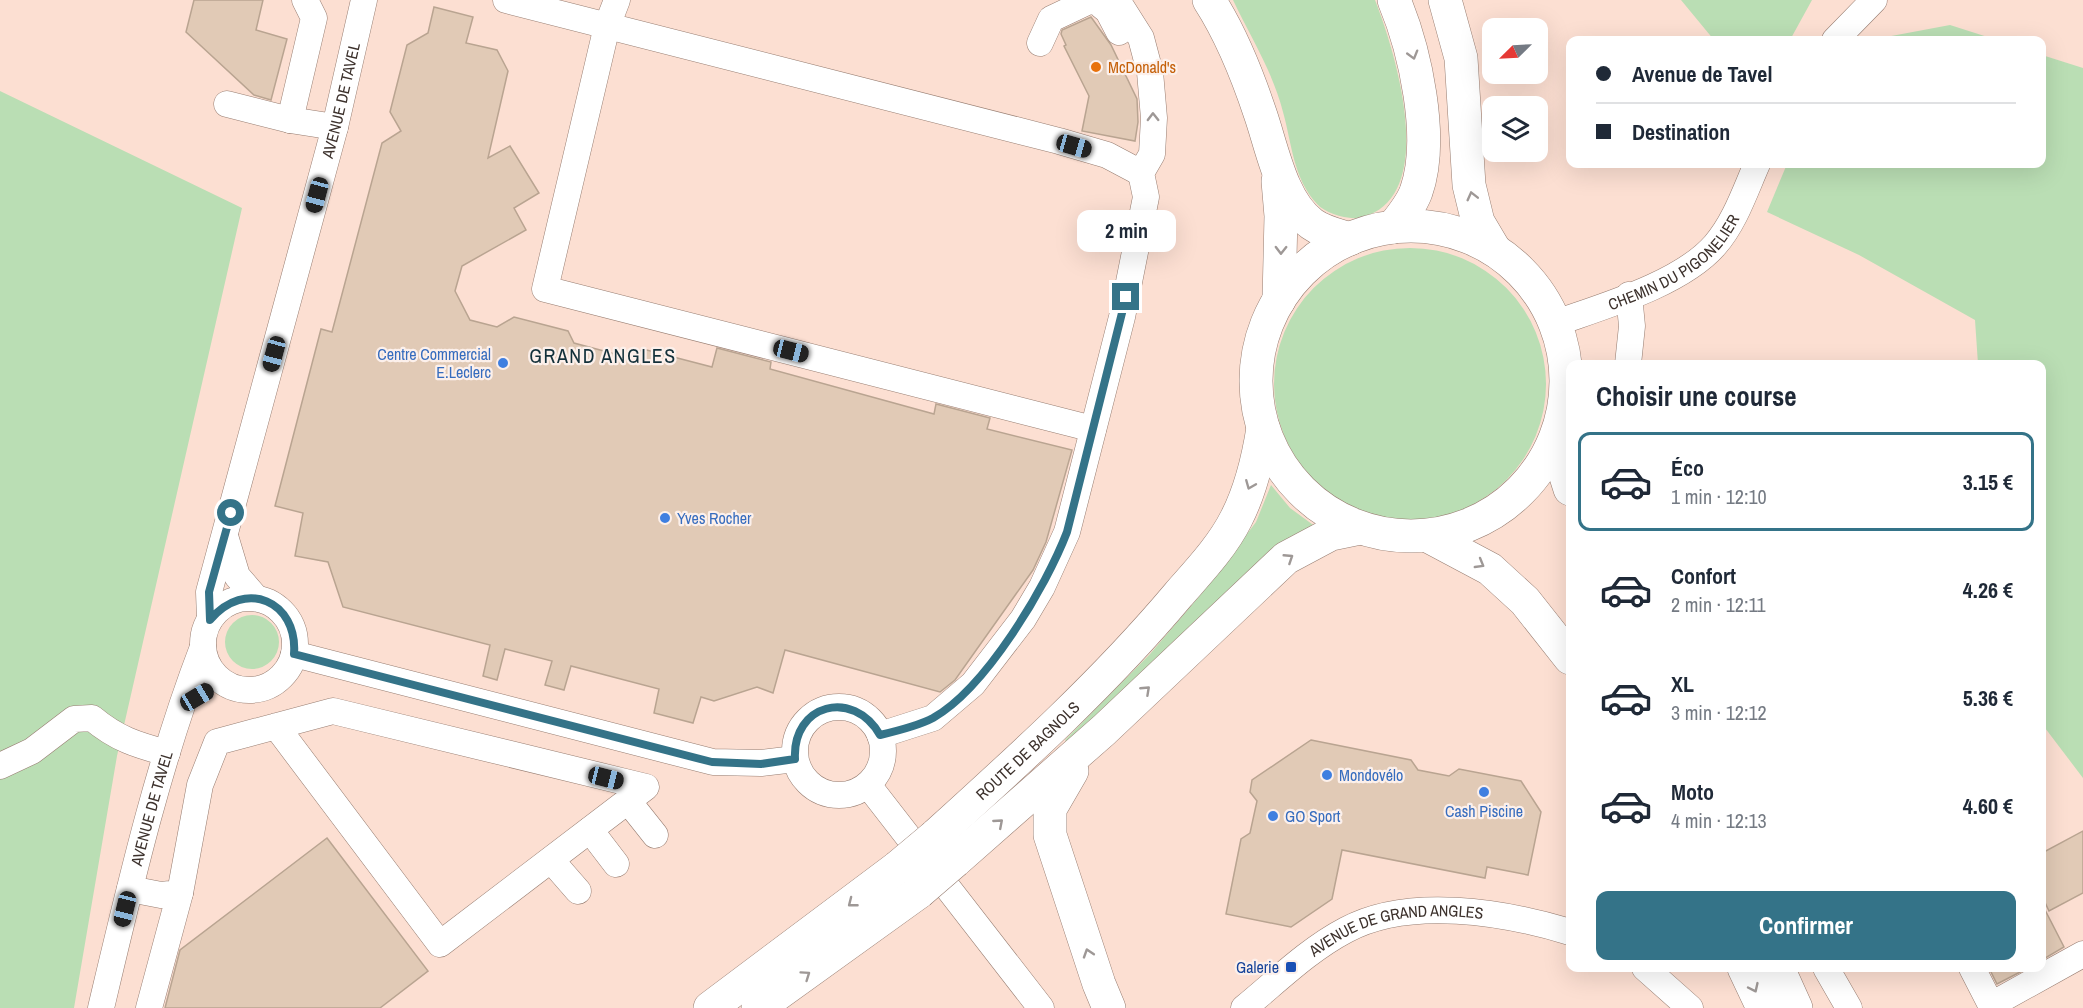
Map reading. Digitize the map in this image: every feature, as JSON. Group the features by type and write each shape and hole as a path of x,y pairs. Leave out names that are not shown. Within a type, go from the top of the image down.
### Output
{"main road":[{"path":"1209,0 1224,22 1260,112 1277,170 1281,216 1279,300"},
{"path":"1393,227 1409,207 1417,190 1422,157 1421,108 1416,67 1394,0"},
{"path":"1445,0 1461,58 1469,185 1478,222 1494,249"},
{"path":"1277,170 1300,212 1311,223 1350,239"},
{"path":"1419,226 1445,230 1470,237 1494,249 1519,269 1540,294 1556,323 1566,362 1566,403 1555,442 1534,478 1504,507 1468,526 1428,536 1394,536 1360,528 1334,516 1310,499 1274,454 1263,428 1258,402 1257,375 1260,349 1267,323 1279,300 1298,275 1322,254 1350,239 1393,227 1419,226"},
{"name":"ROUTE DE BAGNOLS","path":"710,1008 898,867 935,836 1036,745 1131,652 1207,560 1235,521 1255,473 1263,428"},
{"path":"1555,442 1566,476"},
{"name":"ROUTE DE BAGNOLS","path":"758,1008 919,892 1104,730 1286,558 1331,534 1360,528"},
{"path":"1428,536 1490,569 1525,601 1566,653"},
{"path":"1104,730 1065,779 1050,809 1050,835 1109,1008"},
{"path":"1746,972 1763,1008"},
{"path":"1780,972 1796,1008"}],"street":[{"path":"290,120 314,18 305,0"},
{"name":"AVENUE DE TAVEL","path":"210,620 209,592 335,127 364,0"},
{"path":"506,0 1059,141 1107,155 1142,173"},
{"path":"617,0 607,26 545,289 1093,429"},
{"path":"880,735 933,718 973,684 1023,619 1056,561 1067,532 1122,317 1146,197 1142,173 1152,154 1154,118 1150,72 1141,38 1117,0"},
{"path":"1839,36 1874,0"},
{"path":"1040,43 1051,19 1089,1 1097,2 1107,11 1129,50 1150,72"},
{"path":"227,104 290,120 335,127"},
{"name":"CHEMIN DU PIGONELIER","path":"1556,323 1629,295 1688,267 1715,246 1736,214 1754,168"},
{"path":"1628,360 1632,326 1629,295"},
{"path":"225,536 237,576 255,598 273,605 287,618 293,629 294,654 279,679 267,686 239,688 226,683 215,674 207,662 203,648 204,633 210,620 230,602 255,598"},
{"name":"AVENUE DE TAVEL","path":"101,1008 129,889 167,753 180,708 203,648"},
{"path":"294,654 712,762 761,764 795,759"},
{"path":"180,708 226,683"},
{"path":"826,708 852,709 864,715 880,735 883,753 879,771 868,785 855,793 839,796 824,793 811,786 801,774 795,759 795,746 805,723 826,708"},
{"path":"149,1008 180,893 200,786 217,742 276,726 333,711 646,787 440,944 276,726"},
{"path":"0,766 32,751 74,719 92,718 112,735 142,747 167,753"},
{"path":"868,785 1041,1008"},
{"path":"628,801 655,835"},
{"path":"591,830 616,864"},
{"path":"551,860 578,891"},
{"path":"129,889 161,895 180,893"},
{"name":"AVENUE DE GRAND ANGLES","path":"1244,1008 1320,946 1347,929 1384,916 1447,910 1526,922 1566,931"},
{"path":"1974,972 1987,1006 2083,954"},
{"path":"1650,972 1690,1008"},
{"path":"1828,972 1849,1008"}],"green space":[{"path":"1233,0 1375,0 1392,52 1405,119 1406,152 1400,181 1386,203 1363,217 1345,217 1321,208 1309,194 1294,160 1279,97 1261,54"},
{"path":"1681,0 1812,0 1792,36 1711,36"},
{"path":"1950,25 1984,36 1891,36"},
{"path":"2046,56 2083,68 2083,778 2046,729 2046,360 1978,360 1975,320 1859,255 1767,212 1785,168 2046,168"},
{"path":"0,91 242,208 117,756 74,1008 0,1008"},
{"path":"1397,248 1423,248 1450,253 1474,264 1497,279 1515,297 1530,320 1541,344 1546,384 1544,411 1536,436 1515,471 1497,489 1474,504 1450,515 1423,520 1397,520 1370,515 1346,504 1323,489 1305,471 1290,448 1279,424 1274,397 1274,371 1279,344 1290,320 1305,297 1323,279 1346,264 1370,253"},
{"path":"1271,485 1290,508 1316,527 1277,544 1070,747 1065,740 1150,654 1202,593 1256,522"},
{"path":"247,615 257,615 267,619 275,627 279,642 275,657 267,665 257,669 247,669 237,665 229,657 225,647 225,637 229,627 237,619"}],"building":[{"path":"194,0 263,0 256,30 287,39 271,100 254,95 186,32"},
{"name":"Centre Commercial E.Leclerc","path":"434,7 473,17 466,43 497,50 508,71 488,158 510,146 539,193 514,208 526,230 462,266 455,291 470,320 497,327 514,317 568,331 574,343 630,358 643,349 712,367 717,348 771,362 770,369 934,414 936,404 990,418 987,429 1072,450 1046,542 1033,570 955,680 940,692 785,650 773,693 757,687 714,701 701,697 693,723 654,713 659,689 571,666 564,690 545,685 552,661 505,649 497,680 483,676 490,645 343,607 328,562 295,556 303,513 275,506 321,329 332,332 382,143 401,131 390,112 407,45 428,33"},
{"path":"1091,17 1111,45 1137,99 1138,122 1135,141 1082,131 1089,96 1064,46 1066,45 1061,34 1062,30"},
{"path":"1311,740 1411,760 1418,770 1449,776 1459,769 1521,781 1541,812 1528,875 1487,867 1485,878 1342,850 1332,899 1291,927 1226,914 1241,839 1250,833 1257,801 1250,792 1252,780"},
{"path":"2083,831 2083,893 2049,911 2046,905 2046,851"},
{"path":"327,838 428,971 380,1008 165,1008 180,950"},
{"path":"2046,912 2064,947 2046,958"},
{"path":"1991,972 2020,972 1997,984"}],"place":[{"name":"McDonald's","path":"1096,67"},
{"name":"Centre Commercial E.Leclerc","path":"503,363"},
{"name":"Yves Rocher","path":"665,518"},
{"name":"Mondovélo","path":"1327,775"},
{"name":"Cash Piscine","path":"1484,792"},
{"name":"GO Sport","path":"1273,816"},
{"name":"Galerie","path":"1291,967"}],"district":[{"name":"GRAND ANGLES","path":"603,355"}],"route":[{"path":"231,513 209,592 207,603 210,620 219,609 230,602 242,598 255,598 278,608 287,618 293,629 294,654 712,762 761,764 795,759 798,734 814,714 826,708 852,709 874,723 880,735 933,718 973,684 1023,619 1056,561 1067,532 1126,297"}]}
